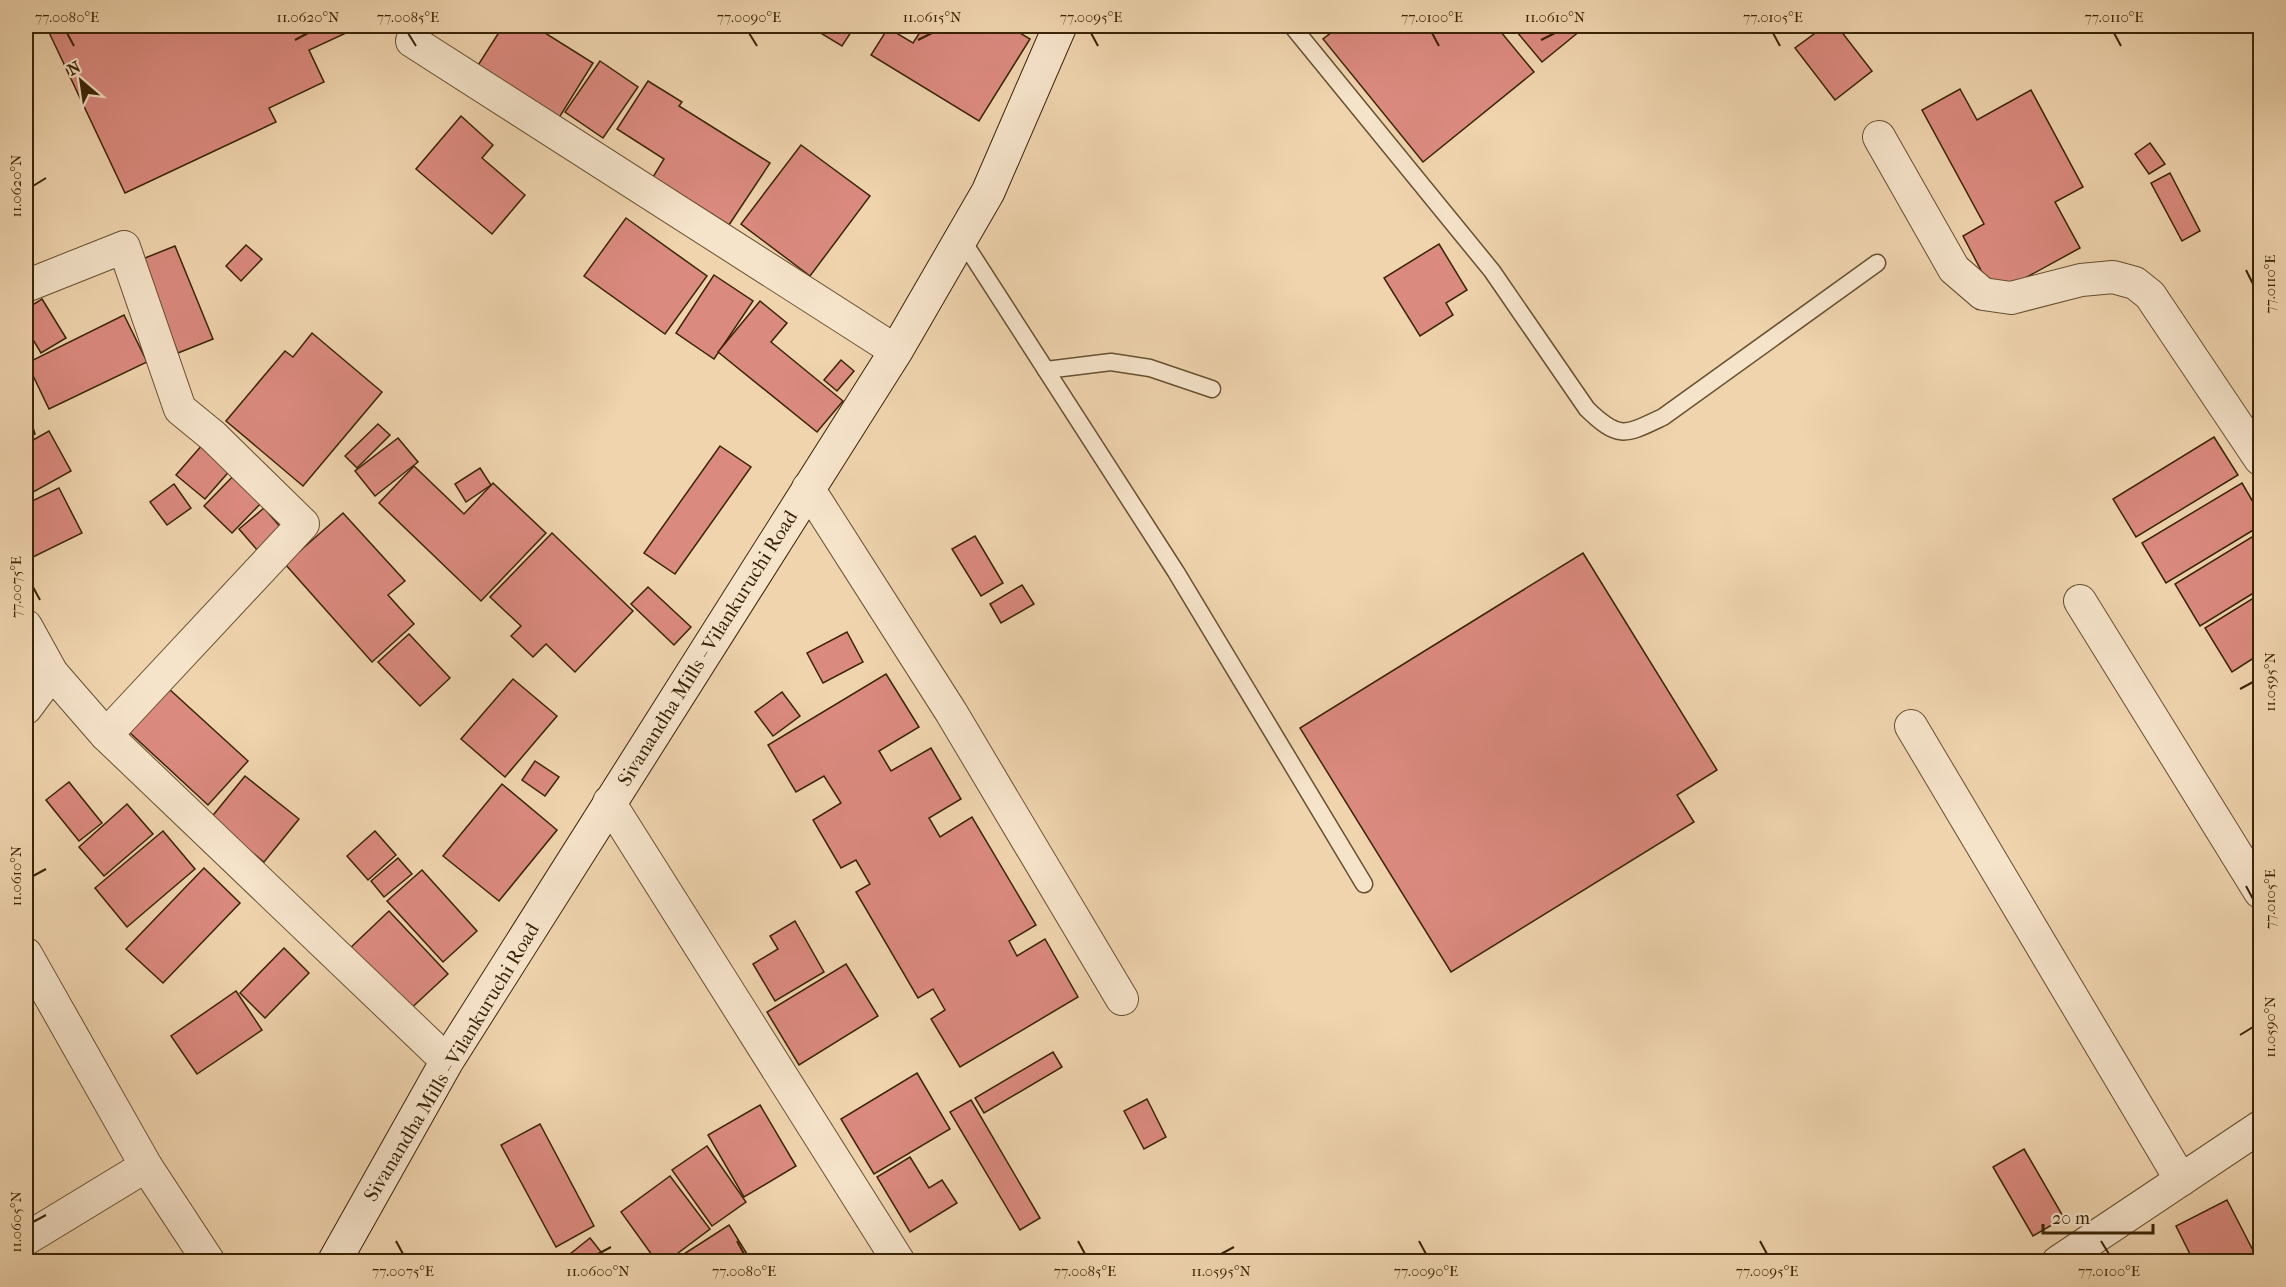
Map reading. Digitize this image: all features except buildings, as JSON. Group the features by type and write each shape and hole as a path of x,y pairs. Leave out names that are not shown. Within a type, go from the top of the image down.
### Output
{"main road":[{"name":"Sivanandha Mills - Vilankuruchi Road","path":"337,1260 447,1061 896,351 988,192 1060,26"}],"street":[{"path":"412,41 896,351"},
{"path":"1879,136 1954,269 1983,294 2011,298 2081,280 2113,277 2135,283 2150,295 2260,459"},
{"path":"26,286 124,247 180,409 213,436 303,524 106,735"},
{"path":"808,488 951,712 1122,999"},
{"path":"2080,601 2260,892"},
{"path":"26,626 52,673 106,735 447,1061"},
{"path":"26,708 52,673"},
{"path":"1911,726 2181,1180"},
{"path":"609,802 899,1262"},
{"path":"26,954 146,1166 209,1262"},
{"path":"2058,1262 2260,1127"},
{"path":"26,1239 146,1166"}],"lane":[{"path":"1292,26 1492,271 1587,409 1607,428 1631,432 1663,417 1877,262"},
{"path":"961,238 1176,572 1364,884"},
{"path":"1046,370 1111,362 1150,368 1212,389"}]}
